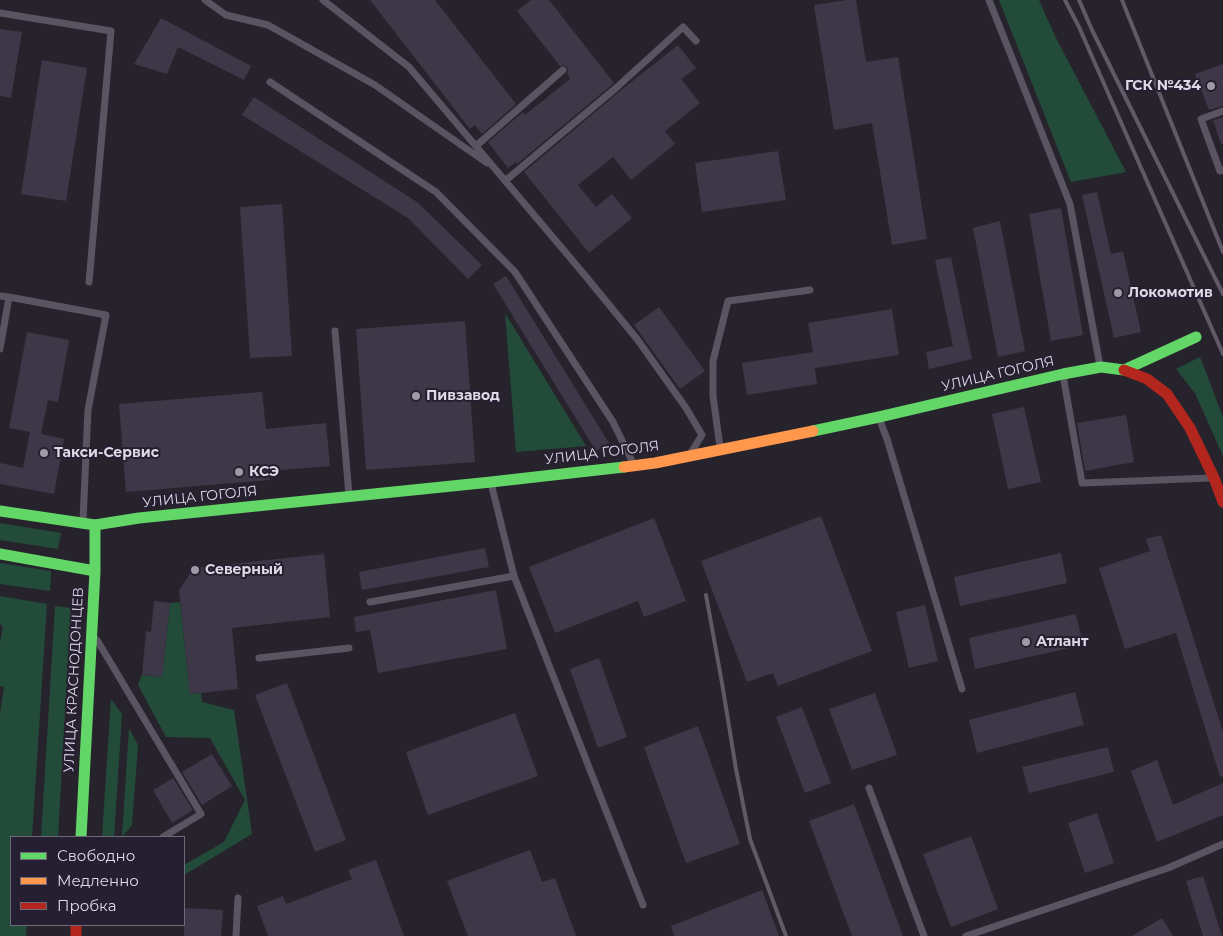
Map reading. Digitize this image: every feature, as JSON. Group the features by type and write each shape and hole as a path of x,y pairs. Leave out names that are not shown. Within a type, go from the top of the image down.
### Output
{"street":[{"path":"1124,370 1196,338"},
{"name":"УЛИЦА ГОГОЛЯ","path":"0,510 95,525 139,518 491,482 655,463 879,417 1100,367 1124,370 1147,379 1167,394 1190,428 1214,478 1223,502"},
{"name":"УЛИЦА КРАСНОДОНЦЕВ","path":"81,836 95,571 95,525"},
{"path":"0,554 95,571"}],"lane":[{"path":"205,0 226,15 268,25 375,85 495,169"},
{"path":"323,0 408,68 476,146 637,339 686,408 702,435 689,456"},
{"path":"989,0 1070,204 1100,367"},
{"path":"0,13 112,31 88,282"},
{"path":"505,181 616,88 683,28 696,41"},
{"path":"476,146 563,70"},
{"path":"270,82 436,192 515,272 614,422 634,465"},
{"path":"1223,111 1201,119 1220,171 1223,170"},
{"path":"721,450 713,396 713,361 728,301 810,290"},
{"path":"0,296 106,316 88,410 83,523"},
{"path":"0,348 9,297"},
{"path":"335,331 349,496"},
{"path":"1063,374 1082,483 1214,478"},
{"path":"879,417 962,689"},
{"path":"491,482 514,576 643,905"},
{"path":"370,602 514,576"},
{"path":"92,633 201,814 164,836"},
{"path":"259,658 349,648"},
{"path":"869,788 924,936"},
{"path":"966,936 1168,868 1223,844"},
{"path":"236,936 238,898"}],"green space":[{"path":"999,0 1039,0 1055,36 1126,172 1071,182"},
{"path":"505,313 586,446 516,452"},
{"path":"1200,357 1223,417 1223,456 1195,393 1176,369"},
{"path":"0,523 61,533 58,549 0,540"},
{"path":"0,563 51,571 50,591 0,584"},
{"path":"0,596 47,604 32,836 10,836 10,926 27,926 26,936 0,936 0,714 4,687 0,686 0,642 3,627 0,624"},
{"path":"180,602 190,694 201,693 202,702 234,710 252,834 185,874 185,864 224,842 245,800 210,738 166,737 138,685 142,675 162,677 170,603"},
{"path":"55,606 71,608 58,836 41,836"},
{"path":"111,699 122,714 114,836 102,836"},
{"path":"129,728 138,745 132,825 122,836"}],"building":[{"path":"370,0 435,0 516,104 482,134 475,125 470,129"},
{"path":"531,0 549,0 614,83 517,164 516,162 508,168 488,142 523,112 525,115 570,79 567,74 567,67 564,65 560,66 517,11"},
{"path":"856,0 866,62 898,57 927,239 892,245 872,123 834,130 814,5"},
{"path":"161,18 251,66 244,80 178,47 167,74 134,64"},
{"path":"0,29 22,32 11,98 0,96"},
{"path":"678,45 696,68 681,79 700,103 665,131 675,144 631,180 613,157 578,185 596,207 612,194 632,218 589,253 524,172"},
{"path":"42,60 87,68 66,201 21,194"},
{"name":"ГСК №434","path":"1223,64 1223,106 1209,110 1195,74"},
{"path":"254,97 417,202 482,265 468,279 408,218 242,115"},
{"path":"1223,117 1223,144 1221,144 1213,120"},
{"path":"778,151 786,200 702,212 695,163"},
{"name":"Локомотив","path":"1097,192 1111,254 1123,251 1141,332 1114,338 1082,195"},
{"path":"282,204 292,356 250,358 240,207"},
{"path":"1061,208 1083,335 1051,341 1029,214"},
{"path":"1000,221 1025,351 998,357 973,228"},
{"path":"951,257 972,359 929,369 926,352 953,346 935,260"},
{"path":"506,276 609,443 596,451 493,284"},
{"path":"659,307 705,371 680,389 634,325"},
{"path":"892,309 899,355 815,368 817,384 747,395 742,363 813,352 808,323"},
{"name":"Пивзавод","path":"465,321 475,462 366,470 356,329"},
{"path":"27,332 69,340 58,402 48,400 41,434 64,439 54,494 0,484 0,463 23,468 30,432 9,428"},
{"path":"262,392 266,429 326,423 330,466 269,471 270,480 126,492 119,404"},
{"path":"1024,407 1041,482 1008,489 992,414"},
{"path":"1126,415 1134,462 1085,471 1077,423"},
{"path":"821,516 872,651 778,686 773,673 747,682 701,561"},
{"path":"654,518 686,601 644,617 638,601 555,633 529,567"},
{"path":"1161,535 1223,732 1223,776 1220,777 1176,633 1125,649 1099,568 1150,551 1146,539"},
{"path":"485,548 489,567 362,590 359,572"},
{"path":"1061,553 1067,583 960,606 954,577"},
{"path":"324,554 330,617 232,628 238,689 190,694 179,590 194,568"},
{"path":"496,590 507,649 378,673 370,630 356,632 354,617"},
{"path":"154,601 170,603 162,677 142,675 146,631 151,632"},
{"path":"925,605 938,661 909,668 896,612"},
{"name":"Атлант","path":"1076,614 1083,645 975,669 969,638"},
{"path":"599,658 627,737 598,748 570,669"},
{"path":"287,683 346,840 315,852 255,695"},
{"path":"1075,692 1084,725 977,753 969,720"},
{"path":"875,693 897,755 852,770 829,709"},
{"path":"802,707 831,783 805,793 776,717"},
{"path":"515,713 538,776 428,815 406,752"},
{"path":"698,726 740,844 686,863 644,747"},
{"path":"1108,747 1114,772 1029,793 1022,767"},
{"path":"212,754 232,786 202,805 182,772"},
{"path":"1157,760 1173,805 1223,783 1223,815 1157,842 1131,771"},
{"path":"173,778 193,810 172,823 153,790"},
{"path":"854,804 903,936 852,936 809,821"},
{"path":"1097,813 1114,863 1085,873 1068,823"},
{"path":"971,836 998,909 951,927 923,854"},
{"path":"530,850 542,882 555,878 576,936 468,936 447,881"},
{"path":"376,860 404,936 268,936 257,906 283,896 286,904 352,879 348,870"},
{"path":"1203,876 1222,936 1203,936 1186,881"},
{"path":"762,890 779,936 674,936 671,926"},
{"path":"185,908 223,910 221,936 184,936"},
{"path":"1162,918 1173,936 1132,936"}],"railway":[{"path":"1065,0 1079,27 1223,354"},
{"path":"1079,0 1092,30 1223,294"},
{"path":"1122,0 1223,252"},
{"path":"706,595 750,839 786,936"}],"traffic: fast":[{"path":"813,431 1063,374 1101,367 1124,370 1196,337"},
{"path":"0,511 95,525 139,518 624,467"},
{"path":"81,836 95,571 95,525"},
{"path":"0,554 95,571"}],"traffic: slow":[{"path":"624,467 655,463 813,431"}],"traffic: jam":[{"path":"1124,370 1147,379 1167,394 1190,428 1214,478 1223,502"},
{"path":"76,926 76,936"}],"place":[{"name":"ГСК №434","path":"1211,86"},
{"name":"Локомотив","path":"1118,293"},
{"name":"Пивзавод","path":"416,396"},
{"name":"Такси-Сервис","path":"44,453"},
{"name":"КСЭ","path":"239,472"},
{"name":"Северный","path":"195,570"},
{"name":"Атлант","path":"1026,642"}]}
